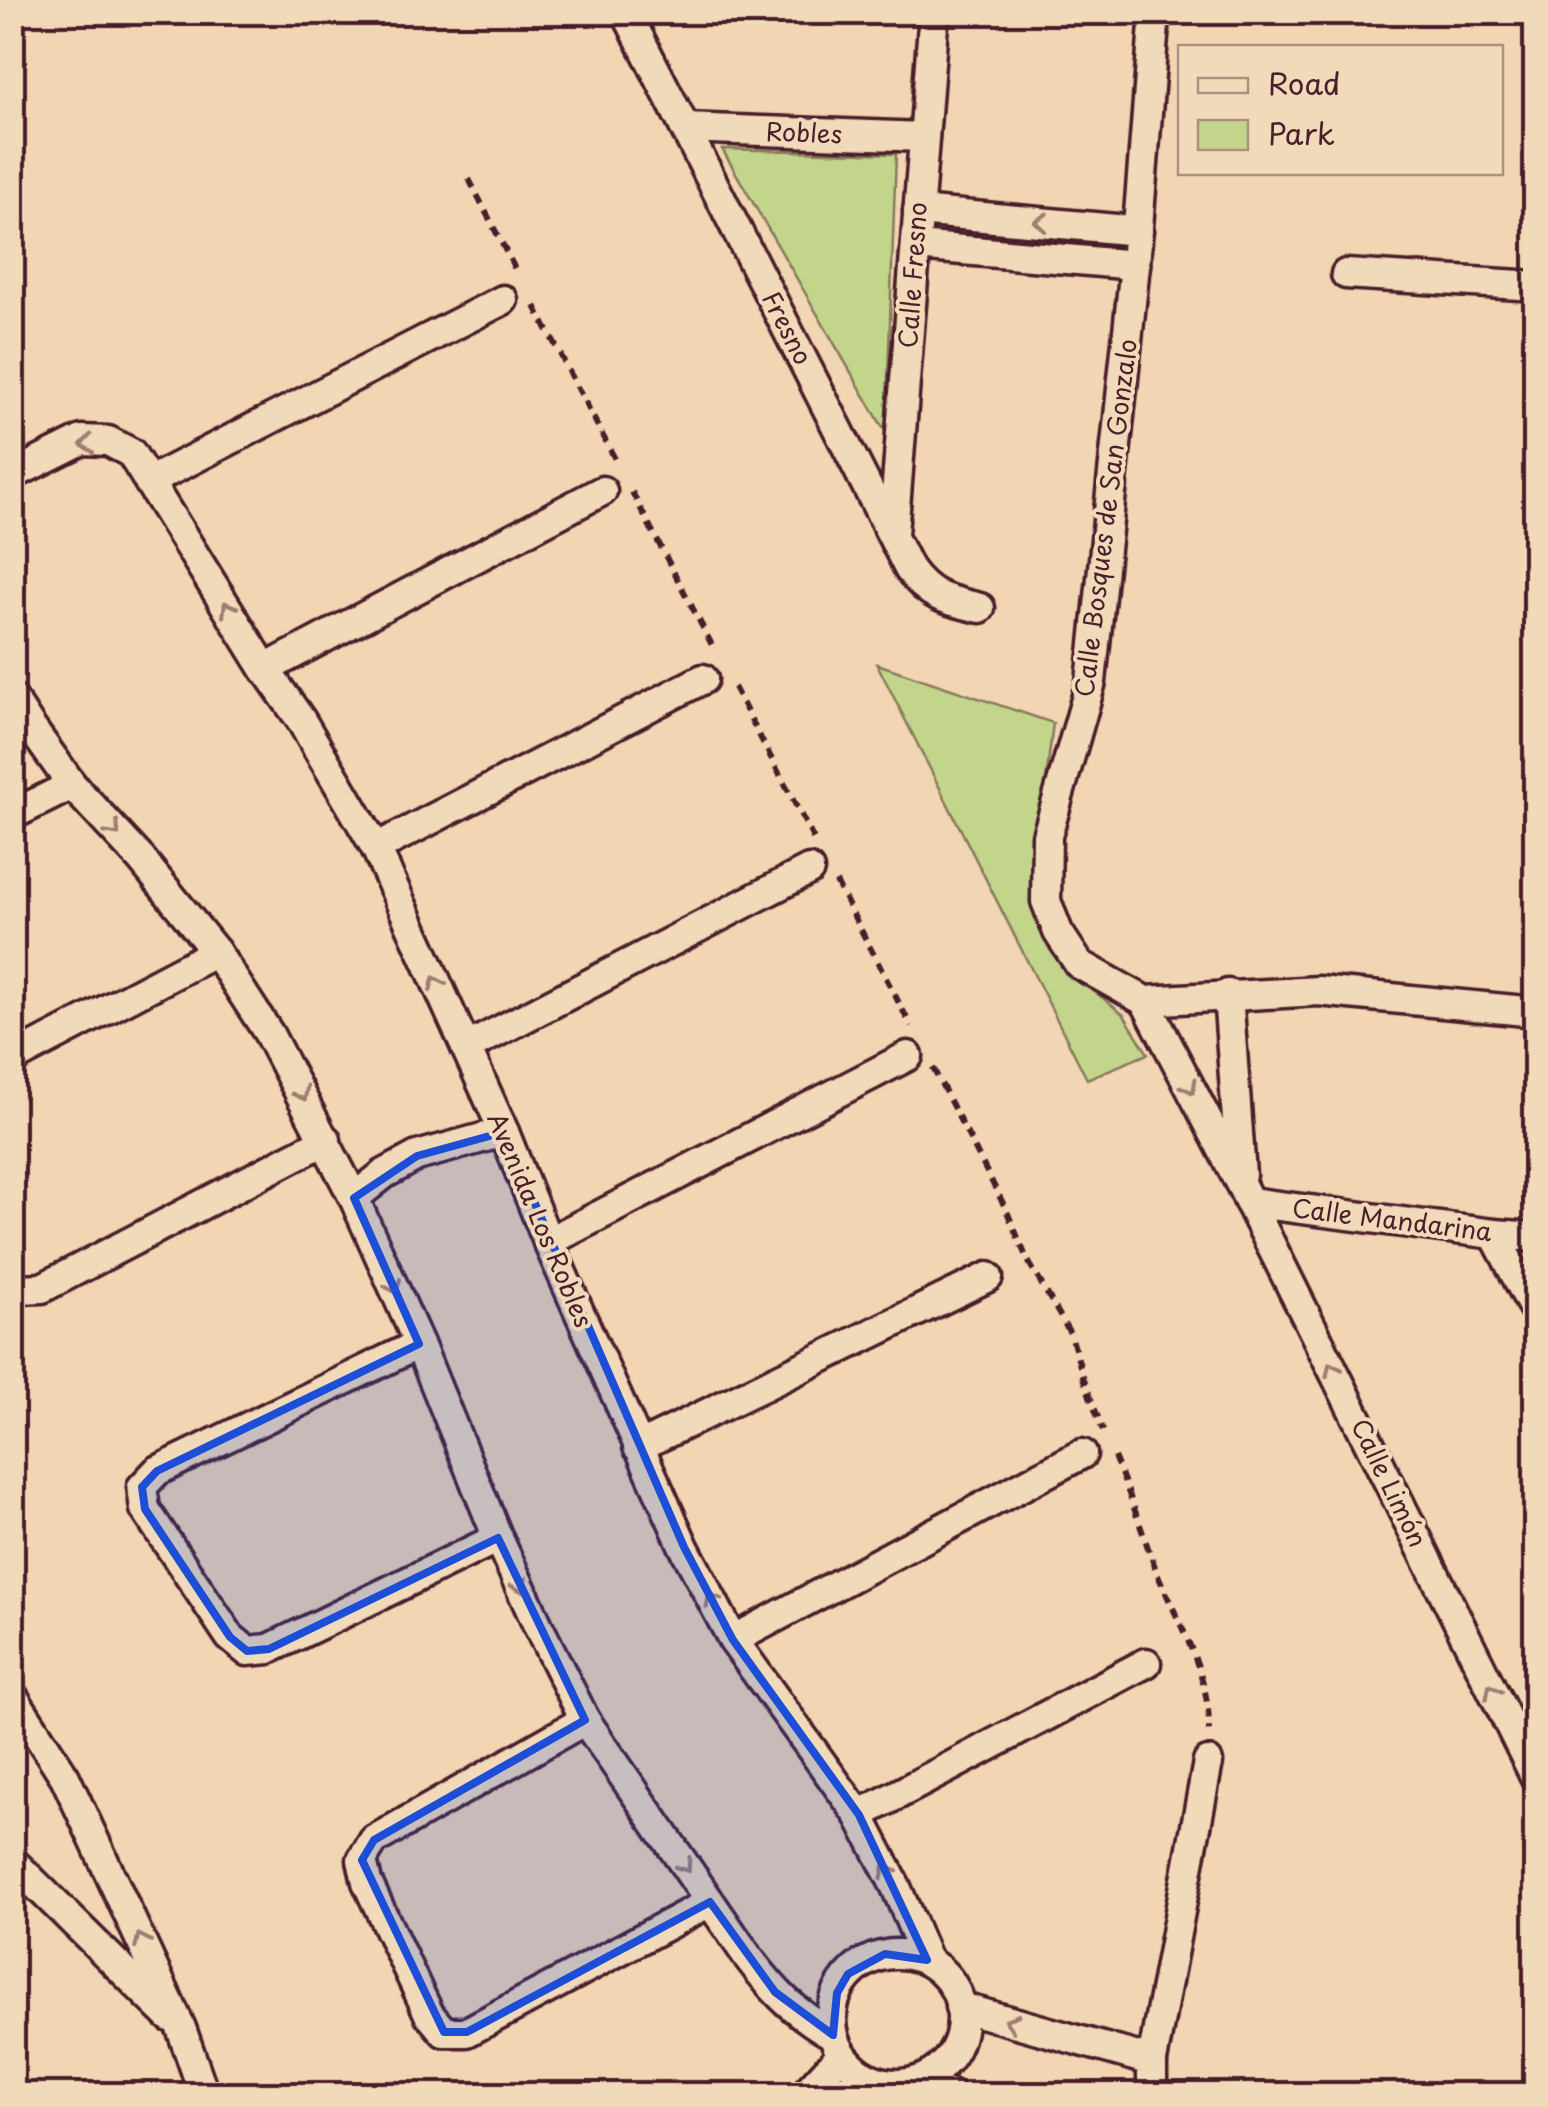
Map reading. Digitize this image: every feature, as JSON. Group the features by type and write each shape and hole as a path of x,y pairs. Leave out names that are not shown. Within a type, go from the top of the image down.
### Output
{"street":[{"name":"Fresno","path":"626,12 909,569 920,584 942,599 980,608"},
{"name":"Calle Fresno","path":"893,536 934,12"},
{"name":"Calle Bosques de San Gonzalo","path":"1145,1001 1079,964 1058,932 1046,901 1047,836 1091,682 1135,265 1155,12"},
{"name":"Robles","path":"685,128 924,137"},
{"path":"918,212 1138,231"},
{"path":"916,246 1135,265"},
{"path":"1346,274 1536,286"},
{"path":"150,481 513,292"},
{"name":"Avenida Los Robles","path":"12,475 82,440 108,442 132,453 265,669 301,720 376,848 684,1546 733,1640 859,1816 896,1887 927,1960"},
{"path":"265,669 602,491"},
{"path":"376,848 703,679"},
{"path":"12,698 72,785 141,859 216,952 269,1034 354,1198 498,1538 585,1720 775,1992 838,2044 853,2067 867,2077 900,2084 917,2081 943,2064 953,2052 962,2022 949,1980 927,1960 906,1954 884,1954 865,1961 848,1974 836,1992 832,2014 838,2044 805,2094"},
{"path":"12,815 72,785"},
{"path":"466,1048 821,874"},
{"path":"12,1059 216,952"},
{"path":"1145,1001 1318,991 1536,1012"},
{"name":"Calle Limón","path":"1228,994 1246,1194"},
{"name":"Calle Limón","path":"1145,1001 1246,1194 1536,1778"},
{"path":"548,1242 916,1048"},
{"path":"354,1198 384,1174 417,1156 504,1132"},
{"path":"12,1283 19,1289 42,1288 326,1140"},
{"name":"Calle Mandarina","path":"1246,1194 1494,1234 1536,1237"},
{"path":"1494,1234 1536,1313"},
{"path":"638,1446 988,1277"},
{"path":"419,1344 157,1471 142,1487 145,1509 230,1638 247,1650 269,1649 498,1538"},
{"path":"733,1640 1082,1454"},
{"path":"859,1816 1146,1663"},
{"path":"12,1695 65,1777 182,2028 204,2094"},
{"path":"585,1720 374,1840 362,1860 367,1882 429,2014 444,2032 467,2032 710,1902"},
{"path":"1152,2094 1152,2061 1208,1762"},
{"path":"12,1861 182,2028"},
{"path":"960,2007 1152,2061"},
{"path":"917,2081 950,2094"}],"path":[{"path":"468,179 513,292"},
{"path":"532,302 715,650"},
{"path":"733,685 815,842"},
{"path":"821,874 1071,1335 1157,1572 1204,1678 1209,1716 1208,1762"}],"highlighted area":[{"path":"504,1132 684,1547 733,1640 859,1815 927,1960 885,1954 848,1974 837,1993 833,2035 775,1992 710,1902 467,2032 444,2032 362,1860 374,1840 585,1720 498,1538 269,1649 247,1651 230,1637 145,1509 142,1487 157,1471 419,1344 354,1198 417,1156"}],"green space":[{"path":"722,149 896,154 886,433"},
{"path":"877,664 1053,723 1034,879 1043,925 1065,968 1124,1015 1148,1054 1087,1079"}]}
